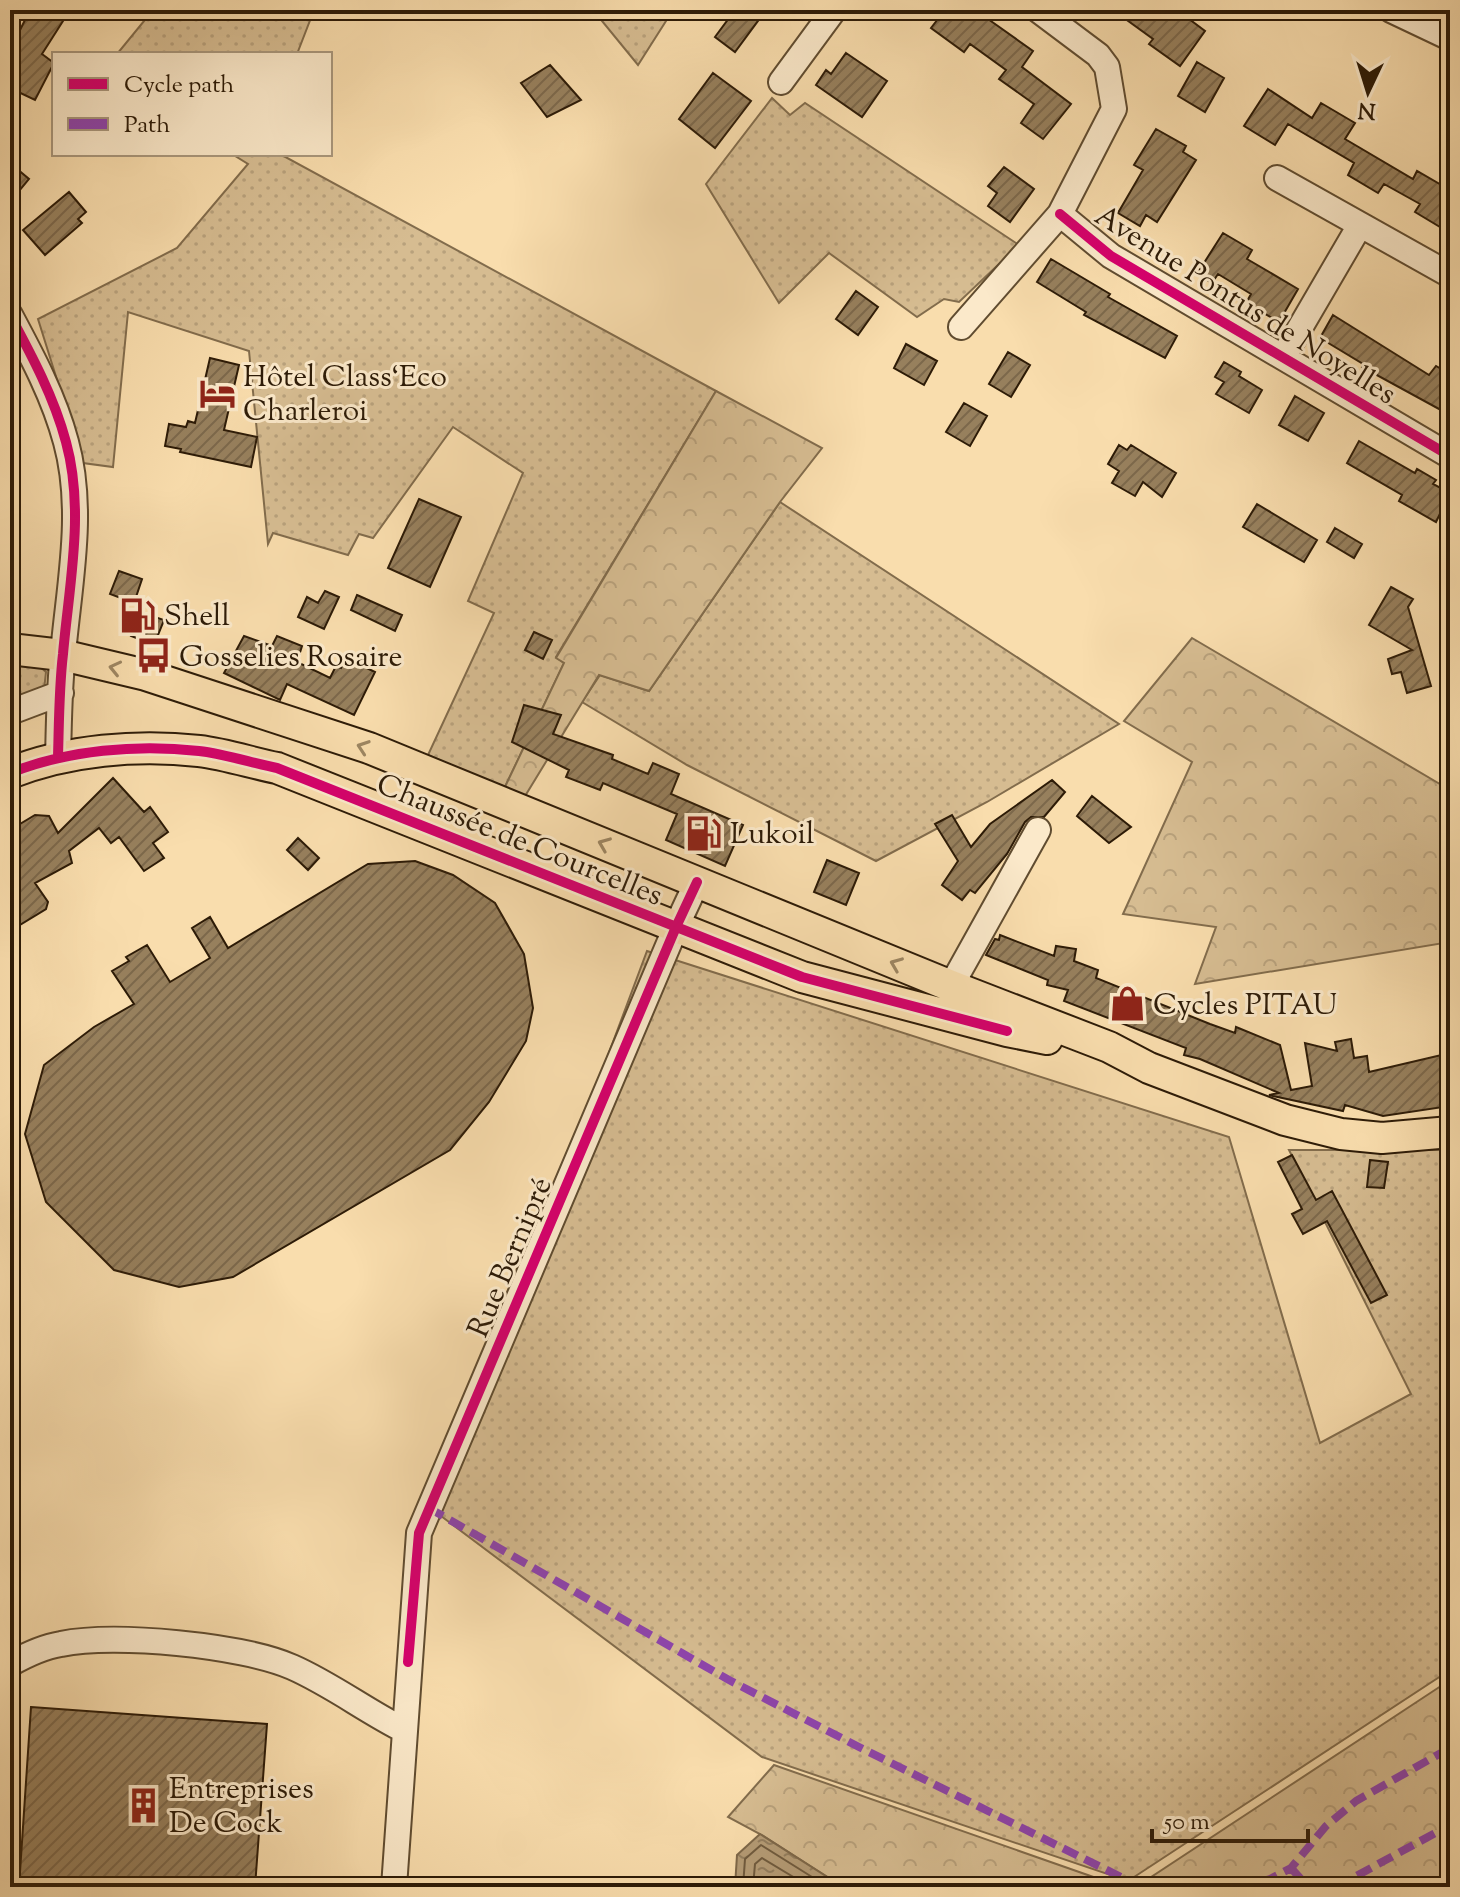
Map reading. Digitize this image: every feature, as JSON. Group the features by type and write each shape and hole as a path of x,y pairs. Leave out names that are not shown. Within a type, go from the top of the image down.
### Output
{"main road":[{"name":"Chaussée de Courcelles","path":"10,649 62,655 146,675 369,748 951,986 1109,1047 1149,1068"},
{"name":"Chaussée de Courcelles","path":"10,773 58,757 127,750 199,751 277,768 802,977 1149,1068 1285,1120 1341,1134 1382,1138 1450,1132"},
{"path":"933,1011 951,986"}],"street":[{"path":"781,82 834,10"},
{"name":"Avenue Pontus de Noyelles","path":"961,327 1060,214 1114,109 1107,67 1098,55 1038,10"},
{"path":"1391,10 1450,38"},
{"path":"1277,178 1450,275"},
{"name":"Avenue Pontus de Noyelles","path":"1060,214 1111,256 1450,456"},
{"path":"1283,357 1360,225"},
{"path":"10,315 46,385 67,444 74,496 73,570 62,655 58,757"},
{"path":"16,710 61,693"},
{"path":"951,986 1038,830"},
{"name":"Rue Bernipré","path":"394,1887 419,1533 697,882"},
{"path":"10,1664 31,1652 62,1643 90,1640 213,1647 255,1655 291,1667 404,1730"}],"green space":[{"path":"153,10 314,10 298,52 119,52"},
{"path":"593,10 673,10 638,65"},
{"path":"772,98 790,115 805,103 1019,245 959,302 944,299 917,317 829,253 779,303 706,184"},
{"path":"235,156 284,156 716,391 556,657 564,663 504,789 428,755 494,613 468,601 523,473 453,427 373,538 359,534 348,555 273,533 268,544 249,351 128,312 113,467 83,463 38,319 177,248 248,164"},
{"path":"716,391 822,448 780,502 649,691 599,675 522,801 504,789 564,663 556,658"},
{"path":"780,502 1119,724 987,802 876,861 687,765 582,702 600,675 649,691"},
{"path":"1192,638 1450,790 1450,942 1195,984 1216,927 1123,914 1192,762 1124,721"},
{"path":"10,663 39,666 46,672 44,690 13,700"},
{"path":"647,951 1229,1137 1320,1443 1411,1394 1289,1150 1450,1150 1450,1670 1128,1881 762,1757 437,1513"},
{"path":"1450,1680 1450,1887 1136,1887"},
{"path":"774,1765 1122,1887 843,1887 728,1817"}],"water":[{"path":"760,1834 843,1887 735,1887 737,1855"}],"building":[{"path":"30,10 70,10 42,54 52,62 52,67 35,100 10,88 10,50"},
{"path":"735,10 766,10 735,52 715,37"},
{"path":"945,10 980,10 1033,51 1022,67 1071,104 1043,139 1021,123 1034,104 999,79 1006,70 970,44 964,52 931,28"},
{"path":"1113,10 1177,10 1205,31 1180,66 1149,44 1153,39"},
{"path":"846,53 887,81 862,117 816,85 826,70 831,74"},
{"path":"1197,62 1224,78 1205,112 1178,96"},
{"path":"550,65 581,100 547,117 521,83"},
{"path":"713,73 751,101 715,148 679,119"},
{"path":"1268,89 1312,118 1321,103 1355,123 1345,139 1413,179 1417,171 1450,190 1450,233 1415,212 1420,204 1384,184 1378,193 1348,175 1354,163 1288,124 1275,145 1244,126"},
{"path":"1156,129 1186,146 1183,152 1196,160 1157,222 1146,215 1140,226 1118,213 1143,170 1134,165"},
{"path":"10,163 29,179 10,202"},
{"path":"1004,167 1034,189 1010,222 988,206 997,193 988,186"},
{"path":"69,192 86,212 78,219 82,223 45,255 23,230"},
{"path":"1223,233 1252,250 1247,259 1298,289 1279,322 1246,303 1251,294 1218,274 1212,283 1197,274"},
{"path":"1051,259 1110,294 1108,297 1177,336 1165,358 1084,315 1086,312 1037,282"},
{"path":"856,291 878,307 858,335 836,319"},
{"path":"1333,315 1429,375 1436,366 1450,374 1450,415 1362,367 1363,364 1320,338"},
{"path":"906,344 937,361 924,385 894,368"},
{"path":"1008,352 1030,365 1011,397 989,384"},
{"name":"Hôtel Class‘Eco Charleroi","path":"210,358 239,365 224,430 257,437 251,467 165,446 169,424 186,427 188,421 195,423"},
{"path":"1224,362 1262,390 1249,413 1216,394 1224,382 1215,377"},
{"path":"1295,396 1324,413 1308,441 1279,425"},
{"path":"964,403 987,416 970,446 946,432"},
{"path":"1359,441 1415,473 1417,469 1436,480 1433,484 1450,493 1436,522 1399,501 1402,495 1347,463"},
{"path":"1119,445 1127,450 1131,445 1176,473 1162,497 1143,482 1135,496 1112,483 1119,471 1108,464"},
{"path":"419,499 461,517 430,587 388,568"},
{"path":"1257,504 1317,540 1304,562 1243,527"},
{"path":"1335,528 1362,544 1354,558 1327,542"},
{"path":"119,571 142,579 134,603 110,594"},
{"path":"1391,587 1413,599 1408,607 1431,686 1407,693 1401,672 1392,674 1388,659 1412,650 1369,625"},
{"path":"325,591 339,597 324,629 298,617 307,597 318,603"},
{"path":"357,595 402,615 395,631 351,610"},
{"path":"140,612 164,620 154,645 131,636"},
{"path":"534,632 552,640 543,659 525,650"},
{"path":"244,636 272,646 277,636 302,646 297,662 330,678 336,666 341,668 346,658 375,672 354,715 287,684 280,700 224,673"},
{"path":"524,705 561,715 553,734 613,755 612,759 648,774 653,763 679,774 671,794 743,825 725,866 666,840 677,814 603,783 600,790 566,777 569,770 512,742"},
{"path":"113,778 144,812 150,807 168,832 153,843 164,858 144,871 119,837 111,843 99,828 69,851 72,863 35,883 48,902 46,909 10,931 10,830 35,815 49,816 58,833"},
{"path":"1052,780 1065,792 1044,817 1031,817 1025,822 1007,854 975,893 970,890 962,900 942,885 958,861 935,824 952,815 971,847 990,824"},
{"path":"1092,796 1131,827 1109,843 1077,816"},
{"path":"298,838 319,858 308,870 287,850"},
{"path":"827,860 859,873 846,905 814,892"},
{"path":"415,861 453,875 495,903 524,954 533,1008 526,1041 489,1102 450,1150 233,1277 179,1287 114,1270 46,1202 25,1134 44,1065 94,1027 134,1004 112,971 129,961 126,957 147,945 170,982 210,958 192,928 210,917 228,948 368,864"},
{"path":"1000,935 1054,956 1056,946 1076,949 1074,961 1098,970 1096,978 1210,1024 1235,1033 1236,1027 1280,1045 1291,1090 1312,1086 1305,1043 1337,1051 1335,1042 1351,1039 1354,1058 1367,1056 1369,1072 1450,1053 1450,1106 1383,1116 1345,1105 1343,1111 1269,1095 1279,1093 1184,1055 1186,1048 1064,1001 1068,990 1047,985 1048,980 986,955"},
{"path":"1292,1155 1316,1200 1332,1191 1387,1295 1371,1303 1327,1221 1303,1234 1292,1214 1302,1209 1278,1162"},
{"path":"1370,1160 1388,1162 1384,1188 1367,1187"},
{"name":"Entreprises De Cock","path":"31,1707 267,1724 255,1887 19,1887"}],"marked path":[{"path":"429,1508 729,1680 1141,1887"},
{"path":"1239,1887 1270,1879 1291,1868 1326,1826 1356,1801 1448,1749 1450,1733"},
{"path":"1336,1887 1450,1825"},
{"path":"1291,1868 1308,1887"}],"cycle path":[{"path":"1060,214 1111,256 1450,456"},
{"path":"10,315 55,409 72,468 74,548 61,680 58,757"},
{"path":"10,773 79,754 151,748 209,752 277,768 802,977 1007,1031"},
{"path":"408,1662 419,1533 697,882"}],"place":[{"name":"Hôtel Class‘Eco Charleroi","path":"217,393"},
{"name":"Shell","path":"138,615"},
{"name":"Gosselies Rosaire","path":"153,656"},
{"name":"Lukoil","path":"704,833"},
{"name":"Cycles PITAU","path":"1127,1004"},
{"name":"Entreprises De Cock","path":"143,1805"}]}
